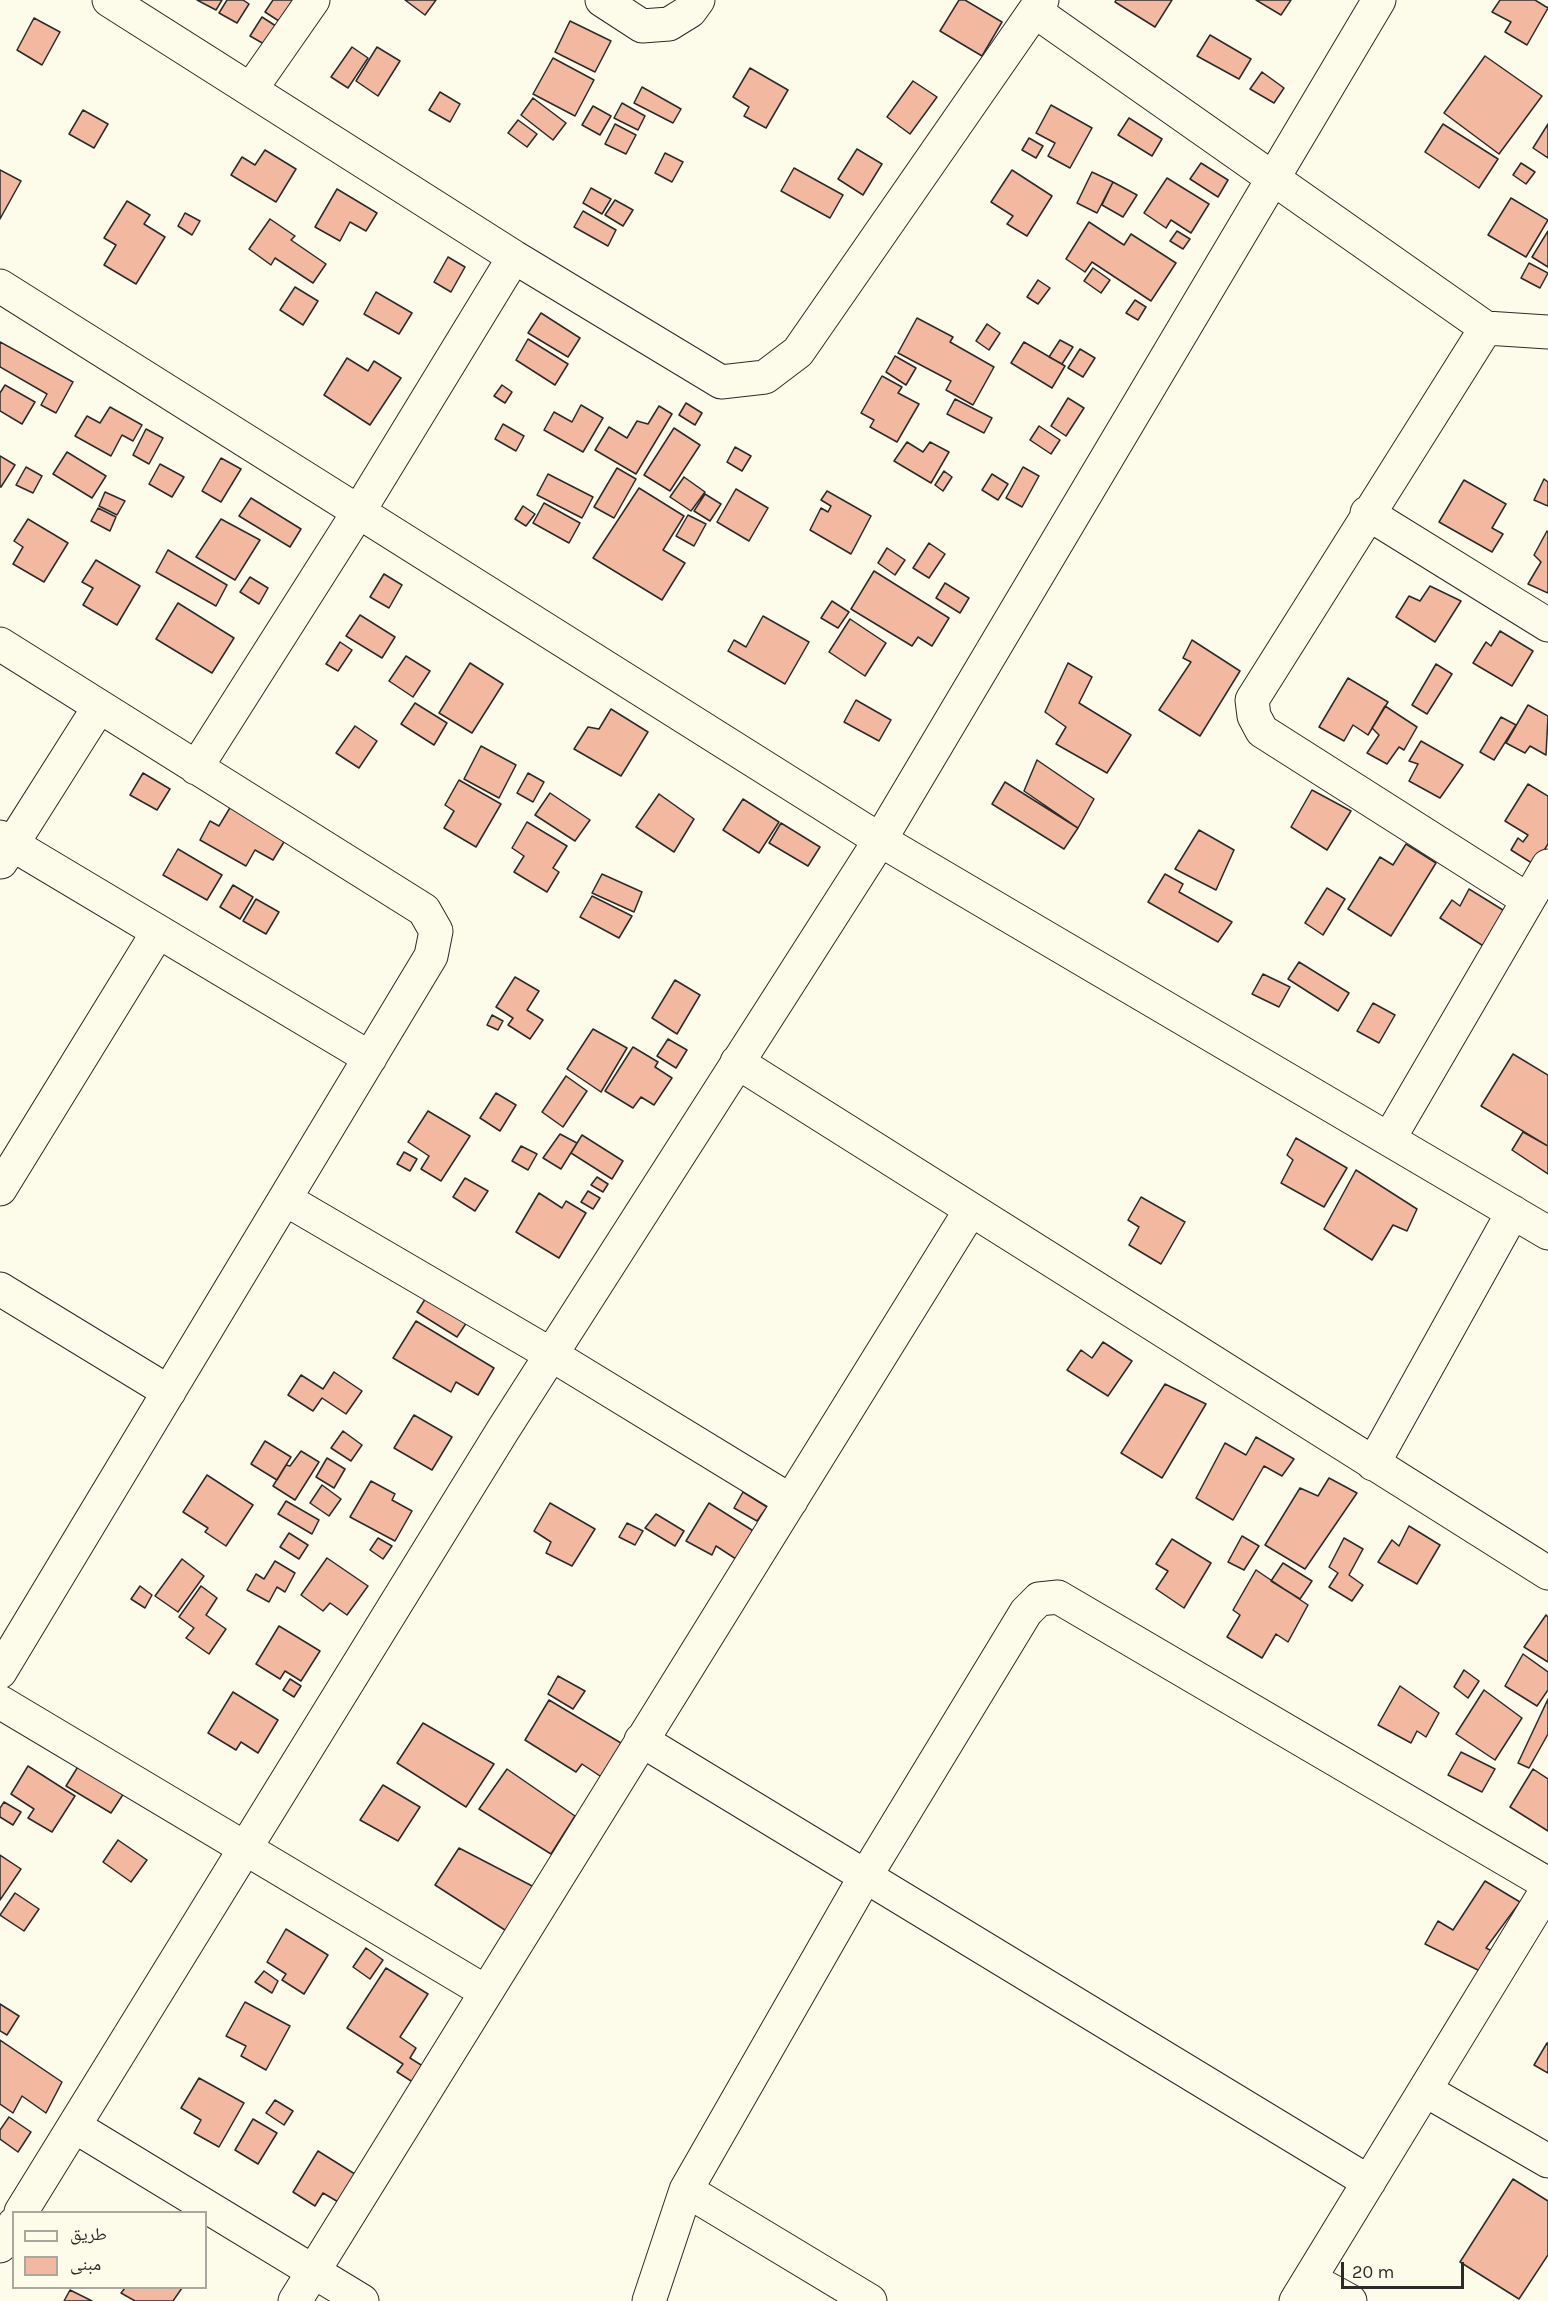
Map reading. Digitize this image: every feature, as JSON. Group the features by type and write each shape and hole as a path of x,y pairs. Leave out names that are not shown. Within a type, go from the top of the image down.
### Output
{"street":[{"path":"109,0 514,257 721,382 765,377 798,352 1039,6 1273,179 1486,328 1548,332"},
{"path":"250,89 313,0"},
{"path":"602,0 642,26 669,24 690,11 698,0"},
{"path":"22,2211 503,1430 879,840 1379,0"},
{"path":"196,768 359,511 514,257"},
{"path":"0,286 879,840 1548,1233"},
{"path":"1486,328 1252,700 1254,716 1262,731 1528,900"},
{"path":"1368,513 1548,625"},
{"path":"0,645 424,910 436,931 431,956 0,1672"},
{"path":"99,706 4,848 158,932 370,1058"},
{"path":"1389,1139 1548,866"},
{"path":"0,1189 158,932"},
{"path":"737,1062 1548,1574"},
{"path":"285,1199 552,1355 791,1501"},
{"path":"295,2301 970,1210"},
{"path":"1373,1464 1513,1212"},
{"path":"0,1289 169,1392"},
{"path":"649,2301 686,2190 865,1877 1026,1612 1039,1599 1058,1596 1548,1886 1303,2290 1350,2301"},
{"path":"0,1702 486,1992"},
{"path":"641,1740 1369,2182"},
{"path":"1425,2090 1548,2161"},
{"path":"74,2126 362,2301"},
{"path":"686,2190 870,2301"},
{"path":"0,2246 12,2227"}],"building":[{"path":"197,0 222,0 216,10"},
{"path":"227,0 243,0 249,4 237,23 219,13"},
{"path":"273,0 301,0 285,25 265,12"},
{"path":"405,0 436,0 425,15"},
{"path":"959,0 965,0 1002,22 982,56 940,31"},
{"path":"1116,0 1172,0 1155,27 1115,2"},
{"path":"1256,0 1291,0 1281,15"},
{"path":"1500,0 1535,0 1548,8 1527,45 1505,32 1511,22 1492,12"},
{"path":"262,17 282,30 271,48 250,36"},
{"path":"34,18 60,32 42,65 17,50"},
{"path":"570,21 611,41 595,72 555,52"},
{"path":"1210,35 1251,59 1239,79 1197,56"},
{"path":"352,47 368,58 348,88 331,77"},
{"path":"377,47 400,61 378,96 356,81"},
{"path":"1485,56 1542,96 1499,154 1444,113"},
{"path":"553,58 594,80 575,116 533,94"},
{"path":"750,68 788,90 766,128 744,116 749,107 733,97"},
{"path":"1262,72 1284,88 1274,103 1250,89"},
{"path":"913,81 937,97 910,134 887,117"},
{"path":"642,87 681,109 673,123 634,103"},
{"path":"440,92 460,104 450,122 429,110"},
{"path":"533,98 566,123 553,140 521,115"},
{"path":"622,103 645,116 638,130 614,118"},
{"path":"1051,105 1092,128 1070,168 1048,156 1055,143 1036,133"},
{"path":"593,106 611,116 600,135 582,125"},
{"path":"83,110 108,124 94,148 69,134"},
{"path":"1129,118 1162,139 1152,156 1118,135"},
{"path":"518,120 537,134 527,147 508,133"},
{"path":"615,124 636,135 626,154 605,144"},
{"path":"1443,124 1498,159 1479,188 1425,152"},
{"path":"1548,124 1548,158 1533,148"},
{"path":"1029,138 1043,146 1036,158 1022,150"},
{"path":"857,149 882,164 863,195 838,179"},
{"path":"265,150 296,169 276,202 231,175 242,157 255,165"},
{"path":"665,153 683,162 672,182 655,173"},
{"path":"1201,163 1228,180 1218,197 1190,179"},
{"path":"1521,163 1535,172 1526,184 1513,175"},
{"path":"794,168 843,195 830,218 781,191"},
{"path":"0,170 21,181 0,219"},
{"path":"1012,170 1052,196 1027,236 1007,224 1013,216 991,202"},
{"path":"1092,172 1113,182 1097,213 1077,203"},
{"path":"1167,178 1209,204 1191,233 1171,220 1166,228 1144,213"},
{"path":"1113,182 1137,195 1123,217 1102,205"},
{"path":"591,188 611,199 602,214 583,203"},
{"path":"337,189 377,213 366,231 350,222 340,241 315,227"},
{"path":"1511,198 1548,220 1526,257 1488,235"},
{"path":"615,200 633,210 623,226 605,215"},
{"path":"127,201 150,215 144,224 165,237 136,284 104,265 116,245 104,238"},
{"path":"583,211 616,230 608,246 574,227"},
{"path":"185,213 200,221 192,235 178,226"},
{"path":"270,219 295,236 291,240 326,264 313,283 275,258 271,265 249,249"},
{"path":"1089,222 1124,245 1131,234 1176,263 1151,301 1092,262 1085,272 1066,259"},
{"path":"1177,231 1190,239 1183,249 1170,241"},
{"path":"1548,231 1548,267 1532,257"},
{"path":"448,257 465,267 451,292 434,282"},
{"path":"1529,263 1548,273 1540,288 1521,278"},
{"path":"1093,268 1110,280 1101,293 1084,281"},
{"path":"1038,280 1050,288 1038,304 1027,297"},
{"path":"295,287 318,301 303,325 280,310"},
{"path":"376,292 412,313 399,334 364,314"},
{"path":"1135,300 1146,307 1138,320 1126,313"},
{"path":"541,313 580,338 568,357 528,333"},
{"path":"917,318 953,337 950,342 994,367 973,405 946,390 951,381 898,353"},
{"path":"987,324 1000,333 989,350 976,341"},
{"path":"528,339 568,364 555,385 516,360"},
{"path":"1060,340 1073,347 1062,364 1049,357"},
{"path":"0,342 73,382 56,413 41,405 47,394 0,367"},
{"path":"1024,342 1065,366 1052,388 1011,363"},
{"path":"1080,349 1095,358 1083,377 1068,368"},
{"path":"895,356 916,368 906,385 886,372"},
{"path":"347,358 368,371 374,361 401,378 370,425 324,395"},
{"path":"882,376 902,387 898,393 919,404 897,442 870,427 874,420 861,413"},
{"path":"5,385 35,402 22,424 0,411 0,393"},
{"path":"502,385 512,392 505,403 494,396"},
{"path":"1068,398 1084,408 1066,436 1051,426"},
{"path":"955,399 992,418 984,433 947,414"},
{"path":"686,403 702,413 695,425 679,415"},
{"path":"581,405 603,418 583,452 544,430 554,412 572,422"},
{"path":"659,406 672,414 636,474 595,450 609,427 627,438 637,421 648,424"},
{"path":"110,407 142,425 133,441 122,435 111,456 75,436 87,416 100,423"},
{"path":"503,424 524,436 516,451 495,439"},
{"path":"1039,426 1060,440 1051,454 1030,440"},
{"path":"674,428 700,445 670,491 644,475"},
{"path":"146,429 163,438 149,464 133,455"},
{"path":"907,442 923,452 930,442 949,452 931,483 894,461"},
{"path":"735,447 751,456 742,471 727,462"},
{"path":"67,452 106,476 92,498 53,474"},
{"path":"0,456 15,465 1,487 0,487"},
{"path":"221,458 241,469 221,502 202,491"},
{"path":"160,464 184,477 172,497 149,484"},
{"path":"26,467 42,476 33,493 16,485"},
{"path":"1023,467 1039,476 1022,507 1006,498"},
{"path":"617,468 636,479 614,518 594,507"},
{"path":"944,471 952,477 943,491 935,485"},
{"path":"548,474 593,497 582,518 537,495"},
{"path":"992,474 1008,484 998,500 982,490"},
{"path":"684,477 705,492 691,511 670,497"},
{"path":"1544,479 1548,482 1548,506 1534,500"},
{"path":"1464,480 1506,504 1492,528 1503,534 1492,552 1439,522"},
{"path":"639,488 684,516 663,550 685,563 662,600 593,558"},
{"path":"736,489 768,508 749,541 717,522"},
{"path":"827,491 871,516 851,554 810,530 821,508 828,512 831,506 821,500"},
{"path":"105,492 125,501 117,515 99,506"},
{"path":"705,494 721,504 710,521 694,511"},
{"path":"251,498 301,529 290,547 239,516"},
{"path":"544,503 580,523 569,543 533,523"},
{"path":"523,506 535,514 526,526 515,519"},
{"path":"98,508 116,517 110,531 91,521"},
{"path":"688,515 706,524 694,546 676,536"},
{"path":"28,519 68,543 44,582 13,564 23,547 14,541"},
{"path":"221,519 260,540 235,580 196,557"},
{"path":"1547,531 1548,593 1528,584 1541,562 1534,555"},
{"path":"929,543 945,554 929,578 913,568"},
{"path":"887,548 905,560 895,575 878,563"},
{"path":"168,550 227,585 216,606 156,572"},
{"path":"96,560 140,586 117,625 83,605 93,588 82,582"},
{"path":"874,571 949,618 932,646 918,637 912,646 851,609"},
{"path":"384,574 402,585 389,608 370,597"},
{"path":"250,577 268,588 259,604 240,592"},
{"path":"945,583 969,598 960,613 936,598"},
{"path":"1430,586 1461,601 1435,642 1396,617 1409,596 1420,601"},
{"path":"832,601 849,612 838,628 821,618"},
{"path":"178,603 234,638 212,673 156,639"},
{"path":"360,615 395,637 382,658 346,636"},
{"path":"763,616 809,642 785,684 728,651 734,640 746,647"},
{"path":"850,619 886,643 865,676 829,652"},
{"path":"1500,631 1533,651 1512,686 1473,663 1486,642 1491,646"},
{"path":"1192,640 1240,671 1200,736 1159,710 1191,662 1183,658"},
{"path":"340,642 352,650 338,671 326,664"},
{"path":"406,656 430,671 413,697 389,681"},
{"path":"470,663 503,684 472,733 439,713"},
{"path":"1068,663 1092,677 1079,703 1131,735 1107,773 1056,744 1066,727 1045,712"},
{"path":"1436,664 1452,674 1427,714 1412,705"},
{"path":"1348,678 1388,702 1368,735 1353,725 1344,741 1319,727"},
{"path":"856,700 891,720 879,741 844,722"},
{"path":"415,703 447,723 434,745 401,724"},
{"path":"1528,705 1548,716 1546,755 1530,746 1525,753 1506,743"},
{"path":"1385,706 1417,727 1404,750 1399,747 1387,764 1367,753 1379,735 1372,728"},
{"path":"611,709 648,732 621,776 574,749 588,727 599,729"},
{"path":"1501,717 1516,725 1494,760 1480,752"},
{"path":"355,726 377,741 359,768 336,753"},
{"path":"1421,741 1463,765 1440,798 1409,781 1418,764 1409,761"},
{"path":"481,746 516,765 499,798 464,779"},
{"path":"1037,760 1094,799 1078,828 1024,791"},
{"path":"143,773 170,789 157,810 130,795"},
{"path":"528,773 544,782 533,802 517,793"},
{"path":"459,780 501,804 476,847 444,828 454,811 445,805"},
{"path":"1005,782 1078,828 1064,849 992,804"},
{"path":"1528,784 1548,796 1548,844 1535,865 1511,850 1518,838 1523,842 1528,835 1505,821"},
{"path":"1312,790 1351,811 1327,850 1291,827"},
{"path":"550,793 590,820 575,841 535,815"},
{"path":"659,794 694,819 674,852 636,827"},
{"path":"743,799 779,822 759,853 723,830"},
{"path":"231,806 287,837 273,860 255,850 246,866 200,840 210,821 219,826"},
{"path":"527,822 567,846 553,868 559,872 547,892 514,872 524,856 512,848"},
{"path":"781,823 820,847 808,866 769,843"},
{"path":"1199,830 1234,850 1216,890 1175,869"},
{"path":"1406,844 1436,863 1391,936 1348,909 1380,857 1393,865"},
{"path":"178,849 222,875 207,900 163,875"},
{"path":"602,874 642,892 634,912 592,893"},
{"path":"1165,874 1183,884 1179,892 1232,922 1218,942 1148,902"},
{"path":"233,885 253,897 240,919 220,907"},
{"path":"1327,888 1345,899 1323,935 1305,923"},
{"path":"1469,889 1524,923 1502,958 1440,918 1452,900 1460,906"},
{"path":"592,896 632,916 619,938 580,917"},
{"path":"256,899 279,912 266,934 243,921"},
{"path":"1299,962 1349,993 1338,1011 1288,979"},
{"path":"1263,974 1290,987 1279,1007 1252,994"},
{"path":"515,977 539,991 527,1010 543,1020 530,1039 508,1025 513,1018 496,1007"},
{"path":"675,980 700,995 677,1034 652,1018"},
{"path":"1373,1003 1395,1015 1379,1043 1357,1031"},
{"path":"492,1015 503,1021 498,1030 487,1025"},
{"path":"593,1029 627,1048 601,1092 567,1069"},
{"path":"668,1039 687,1050 676,1068 657,1056"},
{"path":"633,1047 658,1062 655,1067 672,1078 654,1105 641,1097 633,1108 605,1091"},
{"path":"1513,1054 1548,1075 1548,1146 1481,1106"},
{"path":"566,1076 587,1091 563,1127 542,1112"},
{"path":"496,1093 516,1105 500,1131 480,1118"},
{"path":"428,1111 470,1136 441,1181 421,1169 429,1156 408,1142"},
{"path":"1523,1132 1548,1146 1548,1174 1512,1150"},
{"path":"560,1134 577,1143 561,1169 543,1158"},
{"path":"582,1135 623,1161 612,1179 571,1153"},
{"path":"1296,1138 1347,1168 1324,1207 1281,1183 1293,1160 1287,1155"},
{"path":"521,1146 537,1154 528,1170 512,1161"},
{"path":"404,1152 417,1159 410,1171 397,1164"},
{"path":"1356,1170 1417,1209 1407,1231 1393,1225 1372,1260 1324,1229"},
{"path":"597,1177 608,1184 603,1192 591,1185"},
{"path":"465,1178 488,1191 475,1211 453,1197"},
{"path":"588,1191 600,1198 593,1209 581,1202"},
{"path":"539,1193 562,1208 566,1201 586,1213 559,1258 516,1232"},
{"path":"1141,1197 1185,1222 1161,1264 1129,1245 1139,1227 1128,1220"},
{"path":"429,1293 469,1319 457,1337 417,1312"},
{"path":"416,1321 494,1368 478,1395 456,1382 451,1392 393,1358"},
{"path":"1103,1342 1132,1361 1108,1396 1067,1370 1081,1350 1092,1358"},
{"path":"334,1372 362,1391 346,1414 322,1398 313,1411 288,1395 301,1375 323,1389"},
{"path":"1165,1384 1206,1404 1162,1478 1121,1453"},
{"path":"414,1415 452,1437 432,1470 394,1448"},
{"path":"343,1431 362,1445 351,1461 331,1448"},
{"path":"1256,1437 1294,1459 1282,1476 1264,1466 1233,1520 1196,1498 1225,1443 1246,1455"},
{"path":"265,1441 291,1457 277,1480 251,1464"},
{"path":"301,1451 319,1462 295,1500 273,1486 286,1465 290,1466"},
{"path":"327,1458 345,1469 334,1488 316,1477"},
{"path":"207,1475 253,1505 226,1546 205,1532 208,1528 183,1512"},
{"path":"1329,1478 1357,1493 1305,1569 1265,1545 1300,1488 1318,1496"},
{"path":"371,1481 395,1494 392,1500 412,1511 395,1541 350,1517"},
{"path":"322,1485 341,1499 329,1516 310,1503"},
{"path":"743,1492 767,1507 757,1521 734,1508"},
{"path":"286,1501 319,1520 312,1534 278,1514"},
{"path":"550,1503 595,1529 572,1566 546,1553 551,1542 534,1531"},
{"path":"709,1503 755,1532 736,1559 716,1546 712,1555 686,1541"},
{"path":"656,1514 684,1531 675,1546 645,1528"},
{"path":"627,1523 643,1531 635,1545 619,1537"},
{"path":"1409,1526 1440,1545 1417,1584 1378,1562 1392,1540 1399,1546"},
{"path":"289,1533 308,1545 299,1559 280,1547"},
{"path":"1242,1536 1259,1546 1244,1570 1228,1562"},
{"path":"378,1538 392,1546 383,1559 370,1550"},
{"path":"1344,1538 1363,1549 1349,1575 1363,1585 1352,1601 1329,1587 1338,1573 1329,1567"},
{"path":"1172,1539 1211,1563 1184,1608 1156,1589 1168,1571 1156,1564"},
{"path":"327,1558 368,1586 347,1615 330,1603 323,1611 301,1595"},
{"path":"182,1559 204,1576 178,1612 155,1596"},
{"path":"275,1561 295,1573 285,1592 277,1587 269,1602 247,1590 256,1574 264,1579"},
{"path":"1283,1563 1312,1581 1300,1599 1271,1581"},
{"path":"1256,1570 1308,1605 1288,1642 1276,1634 1262,1658 1227,1637 1240,1615 1233,1610"},
{"path":"140,1586 152,1595 145,1608 131,1599"},
{"path":"201,1586 217,1598 206,1615 226,1629 209,1654 186,1638 194,1628 179,1617"},
{"path":"1546,1615 1548,1617 1548,1662 1524,1647"},
{"path":"279,1626 320,1651 301,1681 285,1671 280,1679 256,1664"},
{"path":"1523,1654 1548,1672 1548,1690 1537,1706 1505,1686"},
{"path":"1464,1670 1479,1681 1468,1698 1454,1687"},
{"path":"558,1676 585,1691 573,1709 548,1694"},
{"path":"290,1679 301,1686 294,1697 283,1690"},
{"path":"1400,1686 1439,1713 1426,1737 1417,1731 1411,1743 1378,1725"},
{"path":"1484,1690 1522,1718 1495,1760 1456,1734"},
{"path":"233,1692 278,1720 258,1753 241,1742 236,1750 208,1733"},
{"path":"1548,1699 1548,1734 1529,1768 1518,1763"},
{"path":"549,1700 621,1743 603,1778 582,1764 576,1772 525,1740"},
{"path":"423,1723 494,1764 466,1807 397,1763"},
{"path":"1461,1752 1495,1769 1482,1792 1448,1775"},
{"path":"79,1765 124,1793 111,1813 66,1786"},
{"path":"28,1766 75,1796 52,1832 28,1818 34,1809 11,1794"},
{"path":"507,1769 575,1816 551,1854 479,1809"},
{"path":"1533,1769 1548,1779 1548,1831 1510,1807"},
{"path":"383,1785 420,1807 398,1841 360,1820"},
{"path":"4,1802 21,1812 13,1825 0,1817 0,1808"},
{"path":"118,1840 147,1860 131,1882 103,1862"},
{"path":"459,1848 536,1888 508,1932 435,1885"},
{"path":"0,1855 21,1869 0,1900"},
{"path":"1485,1881 1520,1902 1486,1948 1494,1952 1482,1972 1425,1944 1438,1921 1453,1930"},
{"path":"15,1893 39,1909 24,1931 0,1915"},
{"path":"286,1929 328,1955 304,1994 282,1980 286,1974 267,1962"},
{"path":"366,1948 383,1960 370,1979 353,1967"},
{"path":"386,1968 428,1994 400,2037 416,2048 410,2058 429,2070 419,2086 397,2072 403,2064 347,2028"},
{"path":"264,1971 278,1981 272,1993 255,1982"},
{"path":"245,2002 290,2026 266,2070 241,2056 246,2046 226,2036"},
{"path":"0,2004 19,2016 7,2035 0,2031"},
{"path":"0,2040 62,2082 46,2113 22,2096 13,2113 0,2104"},
{"path":"1548,2043 1548,2073 1534,2065"},
{"path":"199,2078 244,2103 219,2147 194,2133 201,2120 181,2108"},
{"path":"275,2100 293,2111 284,2125 266,2113"},
{"path":"9,2117 31,2132 18,2152 0,2139 0,2130"},
{"path":"253,2119 277,2133 258,2164 235,2150"},
{"path":"318,2151 358,2176 340,2203 323,2193 315,2206 293,2192"},
{"path":"1513,2179 1548,2201 1548,2255 1519,2299 1460,2262"},
{"path":"124,2289 181,2289 173,2301 135,2301 121,2293"},
{"path":"70,2290 92,2301 64,2301"}]}
